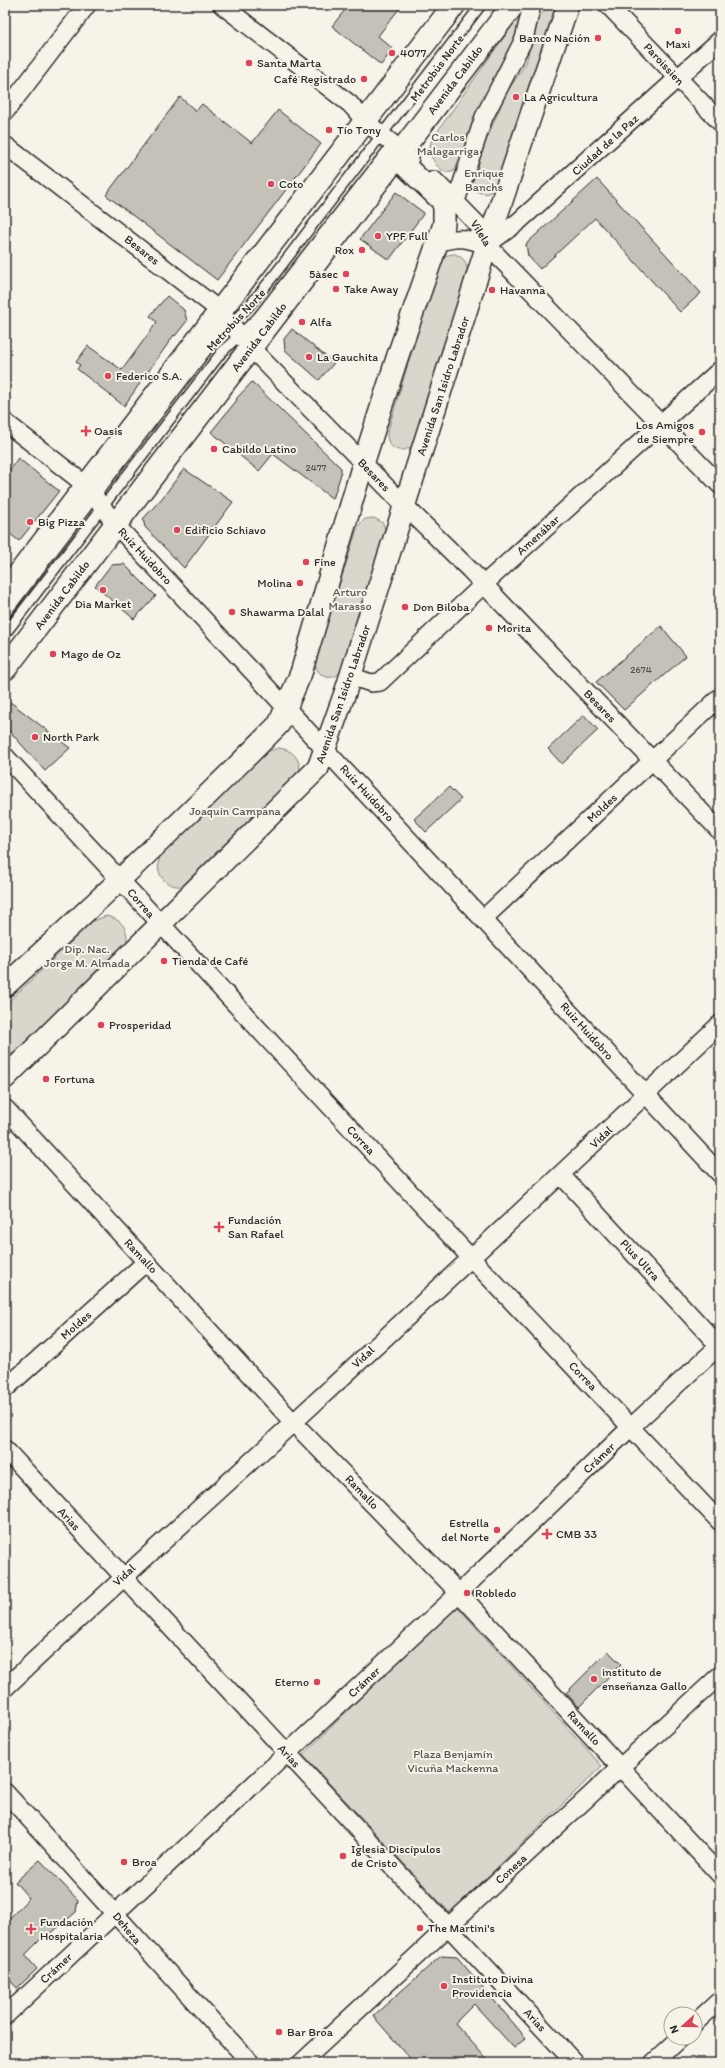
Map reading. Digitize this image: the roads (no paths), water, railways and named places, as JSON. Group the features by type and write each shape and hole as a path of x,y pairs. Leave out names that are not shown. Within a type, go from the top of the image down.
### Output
{"main road":[{"name":"Avenida Cabildo","path":"5,669 115,524 365,121 454,5"},
{"name":"Avenida Cabildo","path":"5,592 94,496 513,5"}],"street":[{"path":"5,112 87,5"},
{"name":"Vilela","path":"222,5 350,104 365,121 395,145 456,201 480,227 487,245 720,484"},
{"path":"456,201 484,117 524,39 532,5"},
{"name":"Avenida San Isidro Labrador","path":"5,1078 318,768 350,676 405,506 487,245 568,5"},
{"name":"Paroissien","path":"608,5 720,122"},
{"name":"Ciudad de la Paz","path":"487,245 518,222 720,40"},
{"name":"Besares","path":"5,145 235,329 363,464 483,585 720,831"},
{"name":"Vilela","path":"395,145 442,201 444,208 444,224 438,243"},
{"path":"5,986 122,880 279,724 301,673 363,464 438,243 455,237 487,245"},
{"name":"Amenábar","path":"350,676 371,683 380,682 483,585 720,370"},
{"name":"Ruiz Huidobro","path":"5,422 94,496 115,524 286,708 326,748 484,918 645,1095 720,1174"},
{"name":"Moldes","path":"484,918 720,697"},
{"name":"Correa","path":"5,756 122,880 161,925 470,1257 720,1522"},
{"name":"Vidal","path":"5,1688 122,1577 561,1175 720,1024"},
{"name":"Ramallo","path":"5,1108 293,1422 458,1593 720,1875"},
{"name":"Plus Ultra","path":"561,1175 719,1345"},
{"name":"Moldes","path":"5,1389 146,1262"},
{"name":"Crámer","path":"5,2016 287,1754 719,1345"},
{"name":"Arias","path":"5,1449 122,1577 575,2063"},
{"name":"Conesa","path":"301,2063 720,1675"},
{"name":"Deheza","path":"5,1792 115,1913 145,1949 251,2063"},
{"path":"703,2016 720,2000"},
{"path":"653,2063 671,2046"}],"lane":[{"name":"Metrobús Norte","path":"5,614 94,496 221,353 249,306 272,278 395,145 481,5"},
{"name":"Metrobús Norte","path":"5,634 94,496"}],"place":[{"name":"Maxi","path":"678,31"},
{"name":"Banco Nación","path":"598,38"},
{"name":"4077","path":"392,53"},
{"name":"Santa Marta","path":"249,63"},
{"name":"Café Registrado","path":"364,79"},
{"name":"La Agricultura","path":"516,97"},
{"name":"Tío Tony","path":"329,130"},
{"name":"Coto","path":"271,184"},
{"name":"YPF Full","path":"378,236"},
{"name":"Rox","path":"362,250"},
{"name":"5àsec","path":"346,274"},
{"name":"Take Away","path":"336,289"},
{"name":"Havanna","path":"492,290"},
{"name":"Alfa","path":"302,322"},
{"name":"La Gauchita","path":"309,357"},
{"name":"Federico S.A.","path":"108,376"},
{"name":"Oasis","path":"86,431"},
{"name":"Los Amigos de Siempre","path":"702,432"},
{"name":"Cabildo Latino","path":"214,449"},
{"name":"Big Pizza","path":"30,522"},
{"name":"Edificio Schiavo","path":"177,530"},
{"name":"Fine","path":"306,562"},
{"name":"Molina","path":"300,583"},
{"name":"Dia Market","path":"103,590"},
{"name":"Don Biloba","path":"405,607"},
{"name":"Shawarma Dalal","path":"232,612"},
{"name":"Morita","path":"489,628"},
{"name":"Mago de Oz","path":"53,654"},
{"name":"North Park","path":"35,737"},
{"name":"Tienda de Café","path":"164,961"},
{"name":"Prosperidad","path":"101,1025"},
{"name":"Fortuna","path":"46,1079"},
{"name":"Fundación San Rafael","path":"219,1227"},
{"name":"Estrella del Norte","path":"497,1530"},
{"name":"CMB 33","path":"547,1534"},
{"name":"Robledo","path":"467,1593"},
{"name":"instituto de enseñanza Gallo","path":"594,1679"},
{"name":"Eterno","path":"317,1682"},
{"name":"Iglesia Discípulos de Cristo","path":"343,1856"},
{"name":"Broa","path":"124,1862"},
{"name":"The Martini's","path":"420,1928"},
{"name":"Fundación Hospitalaria","path":"31,1929"},
{"name":"Instituto Divina Providencia","path":"444,1986"},
{"name":"Bar Broa","path":"279,2032"}],"park label":[{"name":"Carlos Malagarriga","path":"448,144"},
{"name":"Enrique Banchs","path":"484,180"},
{"name":"Arturo Marasso","path":"350,599"},
{"name":"Joaquín Campana","path":"235,811"},
{"name":"Dip. Nac. Jorge M. Almada","path":"87,956"},
{"name":"Plaza Benjamín Vicuña Mackenna","path":"453,1761"}]}
